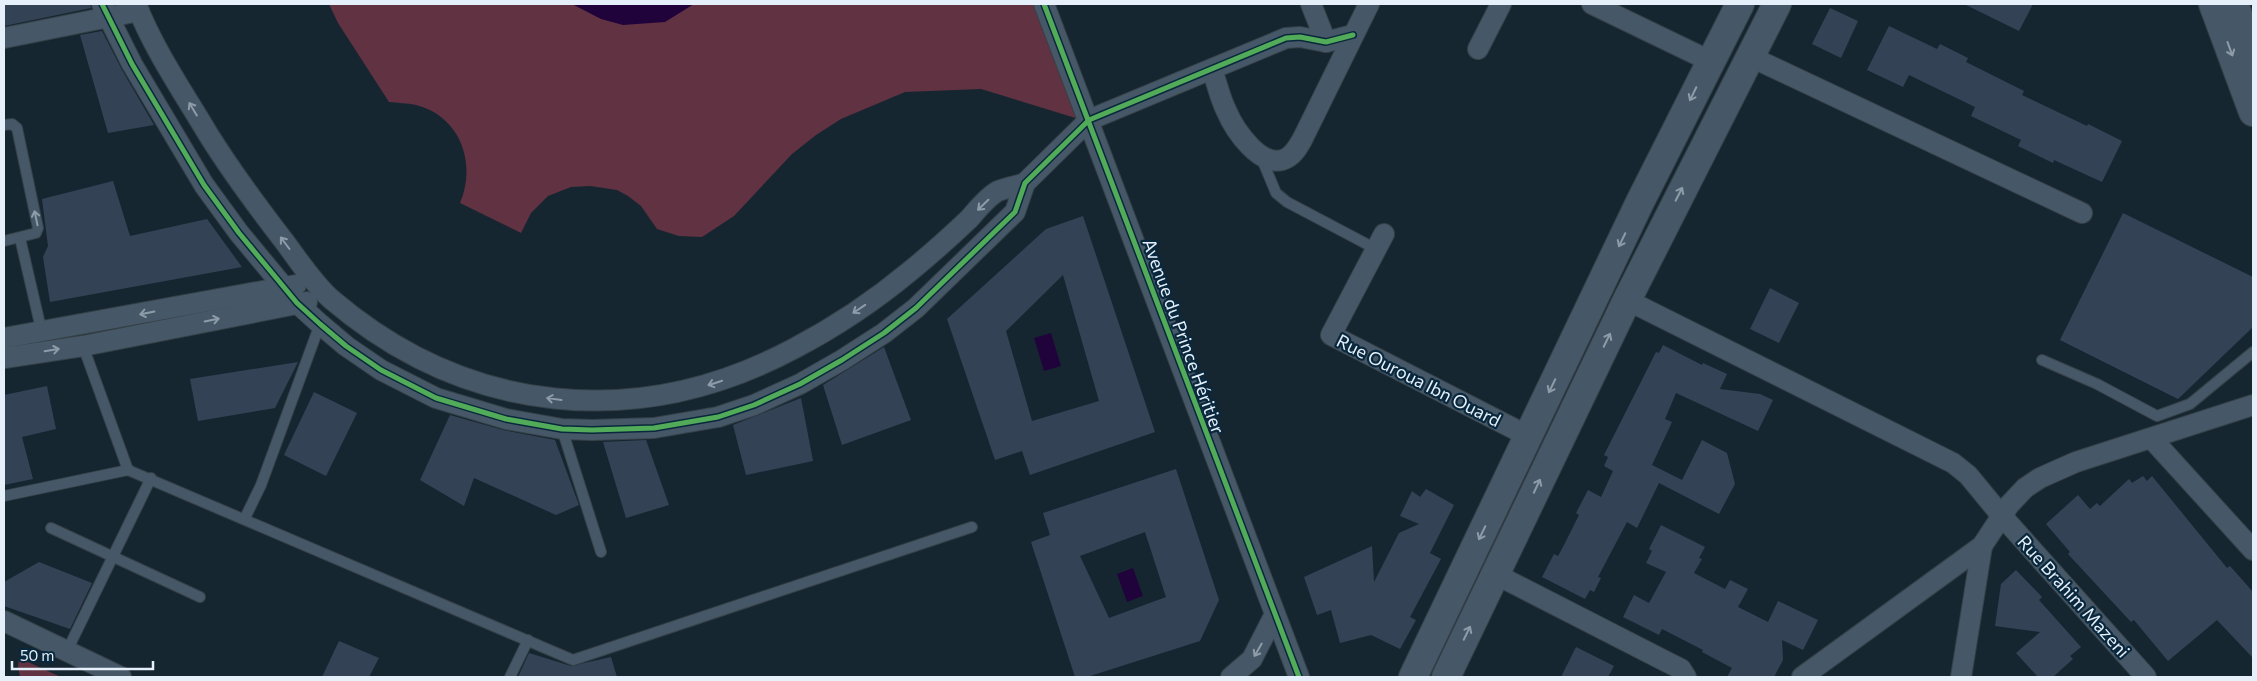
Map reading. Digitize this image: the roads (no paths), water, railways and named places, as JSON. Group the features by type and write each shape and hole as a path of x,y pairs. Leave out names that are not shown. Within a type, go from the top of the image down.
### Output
{"main road":[{"path":"1413,677 1710,61 1740,4"},
{"path":"1446,677 1626,300 1777,4"},
{"path":"2213,4 2253,112"},
{"path":"2234,4 2253,55"}],"street":[{"name":"Avenue du Prince Héritier","path":"1044,4 1299,677"},
{"path":"1311,4 1326,42"},
{"path":"1212,70 1225,110 1244,139 1260,155 1276,161 1289,157 1302,140 1369,4"},
{"path":"1478,49 1500,4"},
{"path":"1592,4 1710,61"},
{"path":"4,38 105,10 137,7 168,66 232,172 315,282 330,297 372,329 409,352 437,366 481,384 532,396 570,401 614,400 677,393 713,384 753,369 832,327 898,281 955,232 996,192 1026,183"},
{"path":"105,10 162,116 204,185 239,233 297,303 320,324 346,346 381,370 436,398 506,419 562,429 592,430 654,428 718,416 754,405 800,384 884,333 916,308 1015,212 1026,183 1089,120 1286,38 1300,37 1326,42 1353,35"},
{"path":"1749,56 2082,213"},
{"name":"Rue Ouroua Ibn Ouard","path":"1380,242 1331,335 1528,436"},
{"path":"898,281 916,308"},
{"path":"4,338 42,333 315,282"},
{"path":"4,358 83,346 330,297"},
{"name":"Rue Brahim Mazeni","path":"1626,300 1953,463 1968,475 2001,515 2146,677"},
{"path":"1961,677 1982,546 2001,515 2020,493 2040,478 2076,462 2253,405"},
{"path":"2152,439 2253,550"},
{"path":"1802,677 1982,546"},
{"path":"1495,574 1667,662 1681,670 1686,677"},
{"path":"1231,677 1252,659 1275,614"},
{"path":"4,621 122,677"}],"lane":[{"path":"4,125 12,124 17,128 38,228 36,233 4,241"},
{"path":"1260,155 1276,193 1287,202 1380,242"},
{"path":"20,238 42,333"},
{"path":"245,518 261,484 320,324"},
{"path":"83,346 128,470"},
{"path":"2042,360 2097,384 2157,416 2190,404 2253,352"},
{"path":"562,429 601,552"},
{"path":"4,496 128,470 245,518 573,660 972,527"},
{"path":"67,651 151,478"},
{"path":"51,528 200,597"},
{"path":"510,677 528,640"}]}
